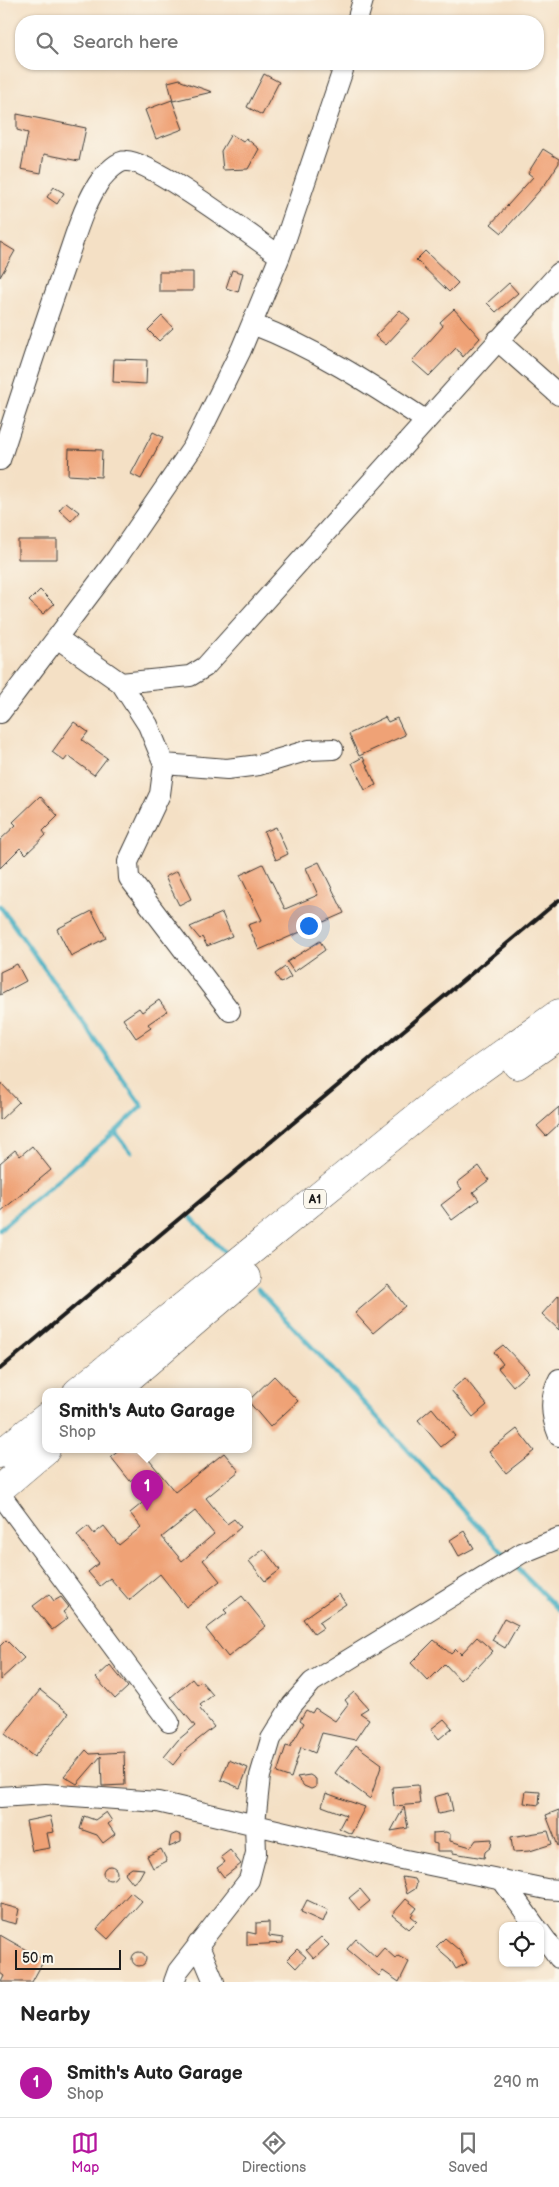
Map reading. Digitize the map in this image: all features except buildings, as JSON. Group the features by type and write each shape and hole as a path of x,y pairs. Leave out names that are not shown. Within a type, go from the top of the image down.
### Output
{"highway":[{"name":"A1","path":"82,1388 439,1099 559,1013"},
{"name":"A1","path":"119,1388 288,1241 438,1120 559,1036"},
{"path":"0,1454 42,1419"},
{"path":"0,1489 42,1453"}],"street":[{"path":"359,15 363,0"},
{"path":"0,713 117,558 193,447 252,324 280,256 343,70"},
{"path":"0,460 77,231 94,191 103,177 113,167 124,161 136,161 163,175 280,256"},
{"path":"120,683 190,676 206,667 425,420 559,273"},
{"path":"252,324 313,350 356,374 425,420"},
{"path":"497,340 559,395"},
{"path":"57,638 120,683 148,725 164,764 160,794 128,862 130,878 230,1011"},
{"path":"164,764 227,769 259,765 310,750 333,749"},
{"path":"559,1379 553,1390 552,1402 555,1426 559,1436"},
{"path":"0,1494 169,1722"},
{"path":"174,1982 178,1972 198,1944 249,1880 256,1853 254,1823 260,1776 272,1738 292,1706 312,1682 522,1553 559,1538"},
{"path":"0,1797 46,1794 158,1802 254,1823 396,1858 559,1890"},
{"path":"502,1880 533,1922"},
{"path":"544,1937 559,1958"},
{"path":"198,1944 214,1982"}],"waterway":[{"path":"0,906 142,1106 115,1132 0,1229"},
{"path":"115,1132 131,1152"},
{"path":"191,1217 227,1255"},
{"path":"258,1289 506,1556"},
{"path":"515,1566 559,1610"}],"railway":[{"path":"0,1369 559,900"}],"place":[{"name":"Smith's Auto Garage","path":"147,1511"}]}
